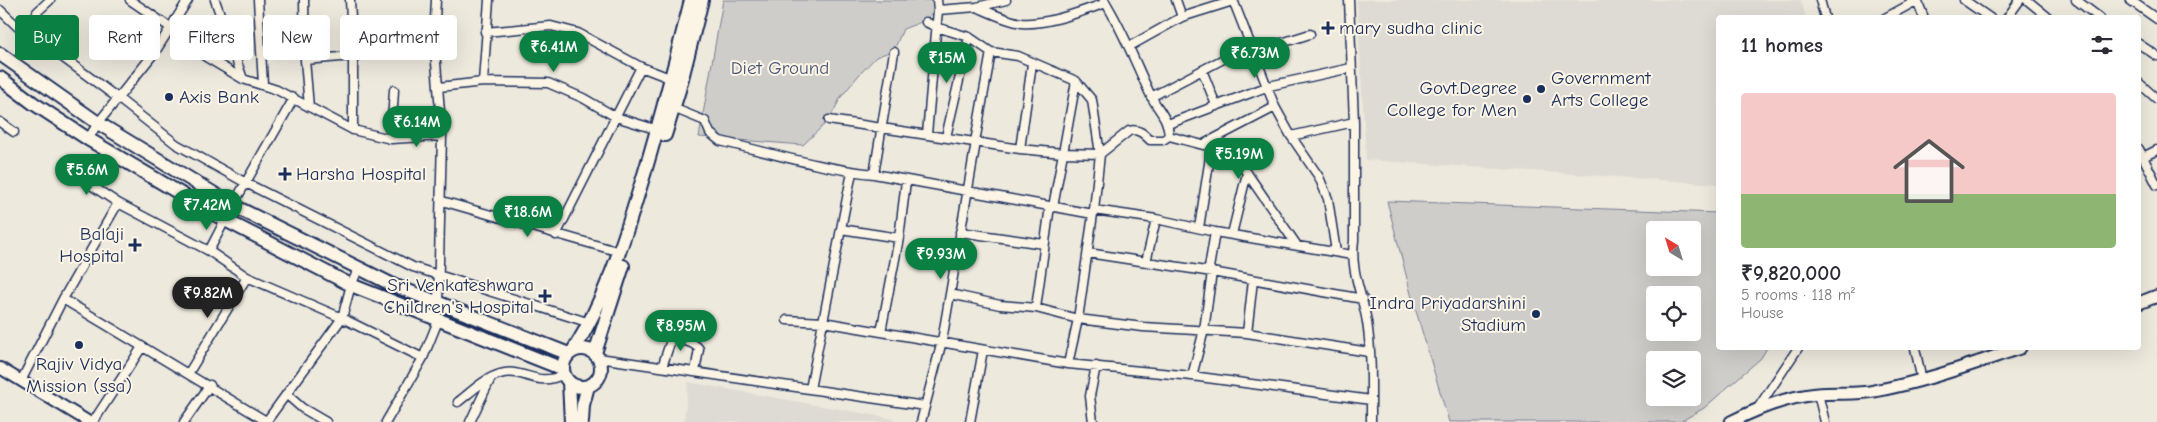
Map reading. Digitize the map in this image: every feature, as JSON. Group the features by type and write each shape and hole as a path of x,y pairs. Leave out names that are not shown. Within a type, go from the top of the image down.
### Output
{"main road":[{"path":"572,422 566,375 571,353 590,323 620,252 658,130 691,0"},
{"path":"597,356 673,108 702,0"},
{"path":"0,54 98,123 233,205 393,285 571,353 584,349 597,356 601,363 598,380 588,386 578,386 566,375 350,285 225,220 88,139 33,103 0,78"},
{"path":"2141,302 2157,296"},
{"path":"1731,422 1758,408 1787,399 1818,394 1871,392 1922,382 2014,350"},
{"path":"582,422 583,405 588,386"}],"street":[{"path":"37,12 50,0"},
{"path":"130,0 170,27"},
{"path":"179,15 188,0"},
{"path":"215,0 221,15"},
{"path":"258,0 263,84"},
{"path":"304,0 304,15"},
{"path":"350,0 351,15"},
{"path":"436,0 434,38 442,136 442,200 438,303"},
{"path":"483,82 489,0"},
{"path":"928,134 938,10 937,0"},
{"path":"938,10 977,7 1006,0"},
{"path":"1176,0 1182,18"},
{"path":"1130,46 1182,18 1233,0 1269,86 1275,107 1291,136 1319,177 1328,199 1336,252"},
{"path":"1349,0 1354,122 1354,240 1352,255 1354,275 1363,299 1369,352 1371,422"},
{"path":"1820,0 1824,15"},
{"path":"1964,0 1986,15"},
{"path":"2009,15 2020,0"},
{"path":"2027,0 2045,15"},
{"path":"2076,0 2096,15"},
{"path":"2130,0 2157,19"},
{"path":"1891,15 1917,1 1923,15"},
{"path":"977,7 994,15 1022,23 1064,18 1105,2 1130,46 1151,96 1168,124 1169,136"},
{"path":"0,10 21,30 54,51 176,144 246,183 413,267 590,323"},
{"path":"926,22 969,37 992,52 1018,56 1032,64 1076,81 1092,100 1100,154 1094,212 1078,319 1068,364"},
{"path":"486,32 551,26 578,34 641,67 672,79"},
{"path":"88,139 98,123 119,99 170,29"},
{"path":"1253,46 1256,51 1310,34"},
{"path":"946,137 969,37"},
{"path":"2141,45 2157,56"},
{"path":"1151,96 1253,46"},
{"path":"874,174 894,52"},
{"path":"921,422 942,341 992,52"},
{"path":"211,60 243,79 263,84 294,98 309,108 353,130 391,139 442,136"},
{"path":"237,60 243,79"},
{"path":"305,60 309,108"},
{"path":"353,60 353,130"},
{"path":"1020,149 1032,64"},
{"path":"556,234 641,67"},
{"path":"1168,124 1269,86 1351,68"},
{"path":"1202,70 1216,105"},
{"path":"1036,308 1044,244 1076,81"},
{"path":"439,87 483,82 548,83 583,98 616,117 658,130"},
{"path":"2141,85 2157,99"},
{"path":"391,139 394,90"},
{"path":"233,205 294,98"},
{"path":"1203,145 1275,107"},
{"path":"673,108 704,121 710,133 720,140 852,172 874,174 1052,207 1156,219 1215,232 1296,244 1352,255"},
{"path":"829,120 1020,149 1063,153 1100,154 1134,129 1150,140 1163,140 1169,136 1203,145 1212,144 1219,146 1238,160 1296,244"},
{"path":"0,122 14,132"},
{"path":"1291,136 1354,122"},
{"path":"1199,228 1212,144"},
{"path":"2143,157 2157,150"},
{"path":"2141,153 2157,185"},
{"path":"68,170 118,203 209,251 247,277 342,318 423,358"},
{"path":"810,389 852,172"},
{"path":"1232,234 1247,173"},
{"path":"881,332 899,238 906,181"},
{"path":"442,200 620,252"},
{"path":"20,381 118,203"},
{"path":"1146,262 1156,219"},
{"path":"209,251 225,220"},
{"path":"841,229 899,238"},
{"path":"960,232 1044,244"},
{"path":"1192,376 1204,330 1212,272 1209,268 1215,232"},
{"path":"1088,253 1212,272 1363,299"},
{"path":"64,299 210,386 266,422 342,318 350,285 359,268"},
{"path":"188,374 247,277"},
{"path":"1247,333 1253,280"},
{"path":"950,294 1000,305 1036,308 1078,319 1142,327 1247,333 1369,352"},
{"path":"787,320 823,322 1068,364 1192,376 1371,400"},
{"path":"386,422 423,358 438,321"},
{"path":"662,367 671,340 676,339 696,344 700,349 695,372"},
{"path":"0,368 91,422 142,347"},
{"path":"970,422 983,350"},
{"path":"1758,408 1797,350"},
{"path":"1915,350 1922,382"},
{"path":"597,356 925,406"},
{"path":"1093,422 1090,396 1096,366"},
{"path":"458,402 491,378 501,374 516,373 544,381 566,375"},
{"path":"470,422 491,378"},
{"path":"184,422 210,386"},
{"path":"286,394 302,408 326,422"},
{"path":"1818,394 1825,422"}],"shaded area":[{"name":"Government Arts College","path":"1357,0 1801,0 1805,15 1716,15 1716,184 1366,160"},
{"path":"688,382 895,419 894,422 684,422"}],"green space":[{"name":"Diet Ground","path":"723,0 934,0 937,9 924,21 903,29 894,50 876,57 841,97 829,120 803,145 699,137"},
{"name":"Indra Priyadarshini Stadium","path":"1387,201 1716,213 1716,350 1766,350 1761,358 1704,408 1680,422 1449,422 1411,294"}],"place":[{"name":"mary sudha clinic","path":"1328,28"},
{"name":"Government Arts College","path":"1541,89"},
{"name":"Axis Bank","path":"169,97"},
{"name":"Govt.Degree College for Men","path":"1527,99"},
{"name":"Harsha Hospital","path":"285,174"},
{"name":"Balaji Hospital","path":"135,245"},
{"name":"Sri Venkateshwara Children's Hospital","path":"545,296"},
{"name":"Indra Priyadarshini Stadium","path":"1536,314"},
{"name":"Rajiv Vidya Mission (ssa)","path":"79,345"}]}
